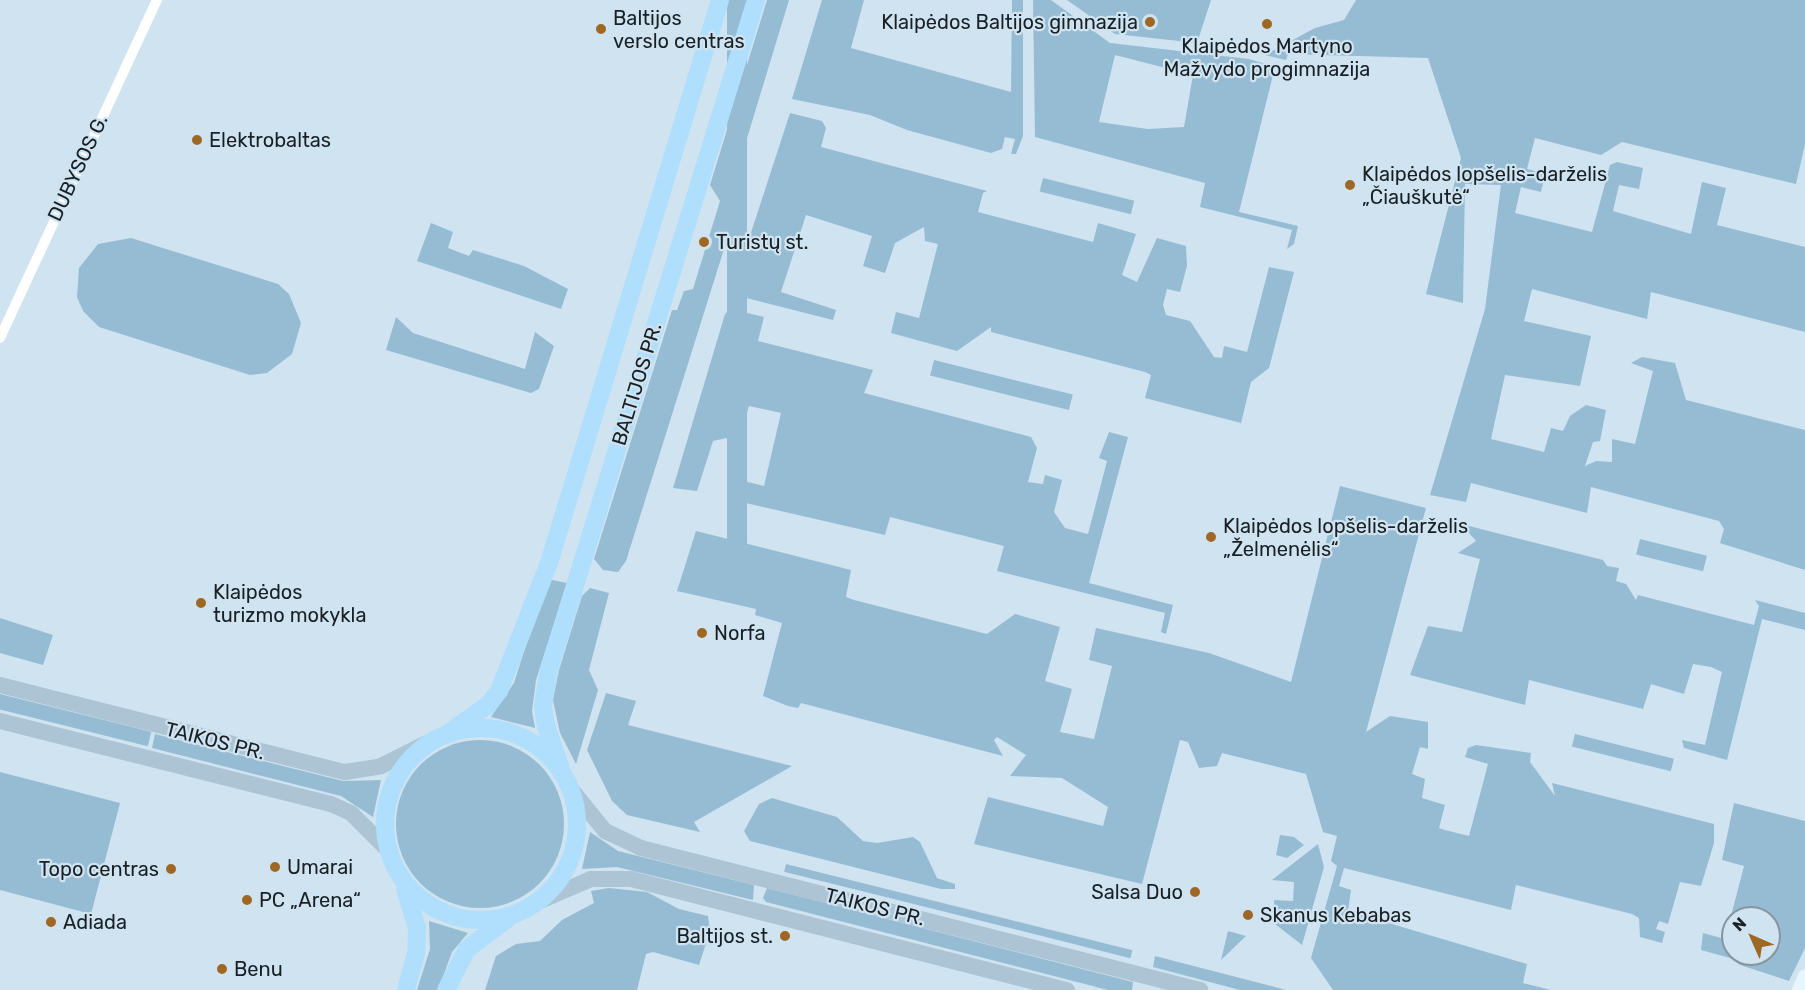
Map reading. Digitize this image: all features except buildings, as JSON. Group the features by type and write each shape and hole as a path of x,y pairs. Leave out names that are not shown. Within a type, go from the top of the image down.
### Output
{"highway":[{"name":"BALTIJOS PR.","path":"448,733 488,705 500,692 549,563 720,0"},
{"name":"BALTIJOS PR.","path":"561,769 546,726 543,706 548,673 756,0"},
{"path":"406,990 416,953 417,928 388,850 384,826 389,794 409,759 427,743 448,733 473,727 517,734 547,753 561,769 571,789 578,816 574,850 559,881 540,901 514,915 467,950 446,990"},
{"path":"399,876 425,903 459,918 477,921 514,915"}],"main road":[{"name":"TAIKOS PR.","path":"0,685 345,771 381,766 427,743"},
{"name":"TAIKOS PR.","path":"0,721 331,804 351,813 388,850"},
{"name":"TAIKOS PR.","path":"571,789 605,831 641,848 1200,990"},
{"name":"TAIKOS PR.","path":"540,901 591,879 631,879 1067,990"}],"street":[{"name":"DUBYSOS G.","path":"0,338 157,0"},
{"path":"1799,990 1805,976"}],"shaded area":[{"path":"727,0 747,0 747,600 727,600"},
{"path":"767,0 789,0 731,191 741,195 626,561 618,572 603,570 594,559 672,310 677,310 684,291 693,289 720,201 710,185"},
{"path":"822,0 864,0 851,48 1011,92 1012,0 1023,0 1023,136 1016,154 1011,154 1015,139 1005,137 1002,149 991,153 907,130 870,115 792,99"},
{"path":"1033,0 1051,0 1110,43 1249,59 1275,67 1239,212 1298,226 1294,244 1287,249 1292,230 1200,207 1205,183 1035,137","holes":["1115,55 1193,75 1184,127 1148,129 1099,122"]},
{"name":"Klaipėdos Baltijos gimnazija","path":"1067,0 1211,0 1197,43 1115,34"},
{"path":"1356,0 1805,0 1805,144 1796,184 1622,142 1601,155 1535,138 1527,169 1545,174 1541,192 1521,187 1515,213 1592,232 1610,165 1617,162 1643,168 1639,189 1619,185 1613,211 1691,234 1702,182 1726,188 1717,225 1805,247 1805,332 1651,292 1647,319 1532,289 1524,321 1591,336 1580,386 1505,375 1491,439 1544,452 1551,428 1563,431 1570,416 1586,405 1606,410 1600,441 1593,442 1585,466 1596,461 1612,462 1612,439 1635,444 1653,371 1631,363 1642,357 1675,363 1686,400 1805,430 1805,570 1720,543 1724,529 1719,521 1591,487 1587,513 1471,483 1466,502 1430,495 1485,309 1501,185 1465,184 1463,303 1426,294 1461,158 1428,58 1288,54 1286,60 1265,55 1315,28 1344,20"},
{"path":"790,113 822,121 826,128 821,147 987,191 983,193 978,212 1093,242 1098,223 1136,234 1122,275 1137,282 1157,238 1186,246 1187,266 1180,292 1167,289 1163,305 1166,315 1190,321 1214,357 1222,358 1224,346 1247,352 1269,267 1294,272 1269,368 1251,382 1241,423 1145,398 1151,375 1145,372 991,332 991,327 957,351 891,333 896,312 919,318 938,244 925,241 924,227 895,243 885,273 863,266 872,236 806,215 781,292 836,310 833,320 731,294"},
{"path":"1043,178 1134,201 1131,214 1040,192"},
{"path":"431,223 453,232 448,248 469,256 473,250 524,266 568,289 561,309 417,261"},
{"path":"131,238 278,284 289,294 301,323 292,354 267,373 250,375 99,327 83,311 77,297 79,268 98,244"},
{"path":"730,309 764,317 758,341 873,370 864,393 1031,437 1037,448 1028,482 1043,484 1045,475 1062,480 1054,512 1065,528 1088,534 1107,461 1099,458 1109,432 1128,437 1089,583 1173,605 1166,634 1161,632 1165,613 997,571 1004,546 890,517 885,535 733,500 740,480 764,486 781,413 749,406 740,435 713,441 697,491 673,488 725,314"},
{"path":"396,317 413,333 525,369 535,332 554,346 539,389 531,393 386,350"},
{"path":"934,360 1073,395 1069,410 930,376"},
{"path":"1340,486 1426,508 1366,732 1390,716 1428,722 1428,749 1420,747 1412,774 1425,779 1422,798 1445,805 1439,828 1445,830 1469,836 1488,764 1465,757 1468,748 1476,745 1531,753 1530,762 1555,796 1552,783 1714,824 1714,843 1701,886 1680,882 1668,924 1659,921 1656,929 1665,932 1662,943 1640,937 1639,918 1632,914 1516,885 1511,910 1344,868 1339,886 1351,890 1348,911 1527,964 1523,983 1551,990 1333,990 1311,958 1337,866 1331,861 1337,836 1323,832 1306,774 1222,753 1217,766 1199,768 1188,742 1180,740 1142,884 974,844 988,797 1103,826 1108,807 1062,778 1010,776 1026,755 997,737 994,740 1003,756 801,703 798,708 788,706 763,696 782,623 755,615 756,609 677,591 696,531 851,570 846,597 854,600 987,634 1015,614 1060,627 1045,681 1072,689 1060,732 1094,739 1112,666 1089,660 1096,628 1209,653 1291,682"},
{"path":"1461,524 1603,560 1607,566 1619,568 1616,581 1626,584 1636,600 1638,595 1754,625 1759,606 1755,600 1805,613 1805,630 1762,619 1727,760 1684,748 1682,740 1705,745 1722,672 1711,667 1693,664 1684,694 1651,684 1643,709 1529,680 1525,705 1410,675 1428,626 1462,632 1480,559 1458,553 1476,541"},
{"path":"1640,539 1707,556 1703,571 1636,555"},
{"path":"547,579 567,583 536,680 532,711 535,728 491,717 514,683"},
{"path":"590,588 609,593 589,670 598,690 576,764 560,733 553,700 559,670 582,596"},
{"path":"0,618 53,635 43,665 0,653"},
{"path":"606,693 636,701 628,725 792,766 694,822 700,832 627,815 612,801 587,750"},
{"path":"0,694 151,732 148,746 0,709"},
{"path":"155,734 343,781 381,780 373,817 341,796 152,748"},
{"path":"1575,734 1674,759 1671,771 1572,747"},
{"path":"480,740 512,747 526,754 539,765 550,778 557,792 564,824 557,856 550,870 539,883 526,894 512,901 480,908 448,901 434,894 421,883 410,870 403,856 396,824 403,792 410,778 421,765 434,754 448,747"},
{"path":"0,772 120,803 91,914 0,890"},
{"path":"772,798 837,817 863,841 877,843 913,837 920,842 937,878 955,884 955,889 941,889 750,841 744,831 759,804"},
{"path":"1734,803 1805,821 1805,948 1789,981 1743,966 1781,966 1781,906 1734,906 1744,866 1722,860"},
{"path":"590,832 618,851 754,885 753,900 617,867 582,869"},
{"path":"1280,835 1294,837 1304,845 1287,858 1276,855"},
{"path":"1318,844 1324,867 1302,945 1275,924 1274,900 1293,901 1294,882 1272,880"},
{"path":"786,864 1132,950 1130,958 784,872"},
{"path":"609,888 647,892 679,909 708,916 710,931 699,965 653,952 646,954 637,990 485,990 496,956 516,944 540,941 562,920 594,903 591,891"},
{"path":"767,888 1133,982 1132,990 1108,990 766,902 763,898"},
{"path":"429,921 468,933 452,952 438,990 417,990 430,949"},
{"path":"1228,931 1246,936 1221,960"},
{"path":"1703,933 1721,938 1721,956 1701,950"},
{"path":"1155,956 1286,990 1240,990 1153,967"}],"place":[{"name":"Klaipėdos Baltijos gimnazija","path":"1150,22"},
{"name":"Klaipėdos Martyno Mažvydo progimnazija","path":"1267,24"},
{"name":"Baltijos verslo centras","path":"601,29"},
{"name":"Elektrobaltas","path":"197,140"},
{"name":"Klaipėdos lopšelis-darželis „Čiauškutė“","path":"1350,185"},
{"name":"Turistų st.","path":"704,242"},
{"name":"Klaipėdos lopšelis-darželis „Želmenėlis“","path":"1211,537"},
{"name":"Klaipėdos turizmo mokykla","path":"201,603"},
{"name":"Norfa","path":"702,633"},
{"name":"Umarai","path":"275,867"},
{"name":"Topo centras","path":"171,869"},
{"name":"Salsa Duo","path":"1195,892"},
{"name":"PC „Arena“","path":"247,900"},
{"name":"Skanus Kebabas","path":"1248,915"},
{"name":"Adiada","path":"51,922"},
{"name":"Baltijos st.","path":"785,936"},
{"name":"Benu","path":"222,969"}]}
